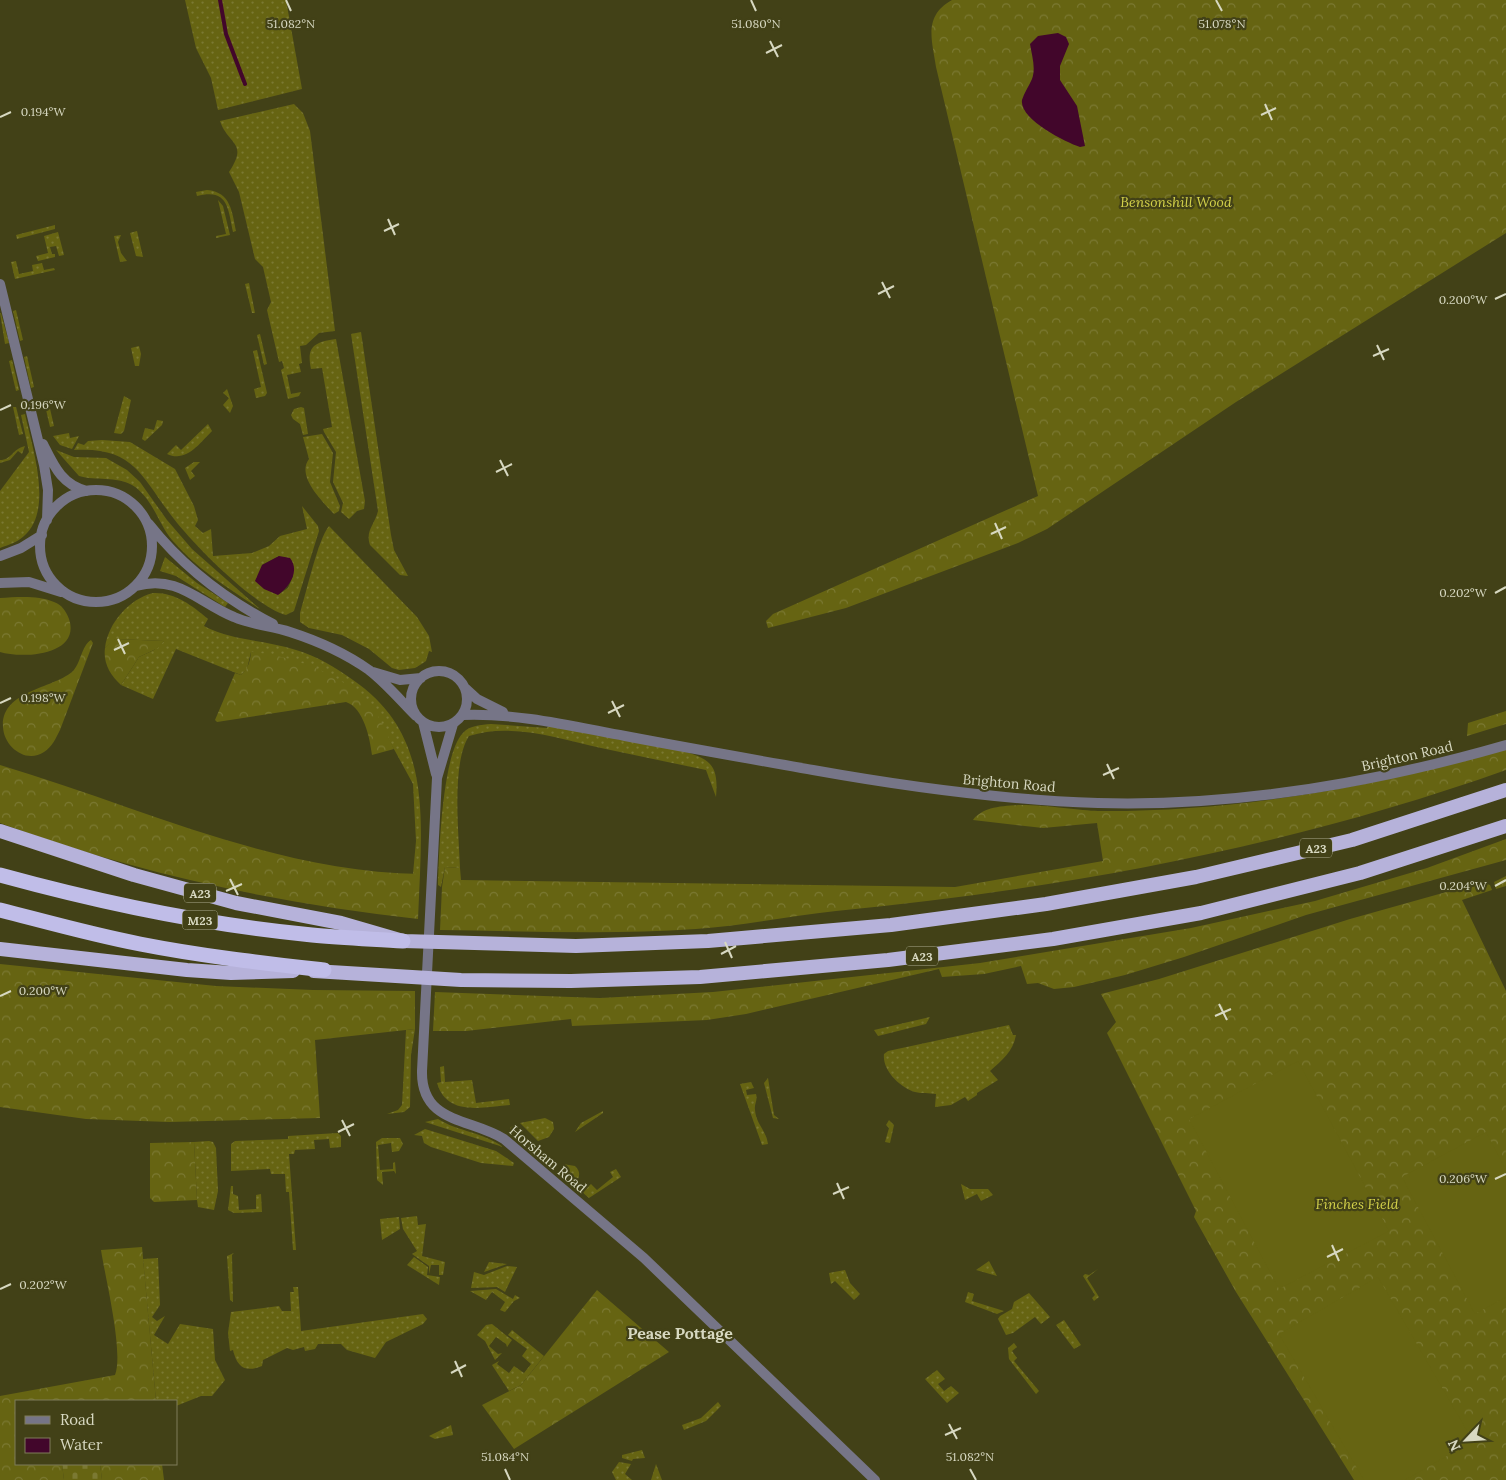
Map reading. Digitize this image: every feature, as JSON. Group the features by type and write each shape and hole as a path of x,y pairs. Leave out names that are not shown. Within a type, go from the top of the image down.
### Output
{"highway":[{"name":"A23","path":"0,831 144,878 236,903 341,924 403,941 576,946 708,941 910,923 1046,904 1196,877 1352,840 1506,790"},
{"name":"A23","path":"0,949 203,972 324,970 461,980 571,981 700,978 888,960 1053,939 1201,913 1360,873 1506,826"},
{"name":"M23","path":"0,875 96,900 198,920 312,935 403,941"},
{"path":"0,910 78,931 141,944 212,957 324,970"}],"street":[{"path":"0,284 35,427 48,490 47,521"},
{"path":"35,427 61,477 73,486 87,491"},
{"path":"62,592 54,584 45,566 42,554 42,535 47,521 57,507 66,499 87,491 106,490 121,494 136,506 171,550 204,579 248,611 285,630 340,652 370,670 400,680 421,678 434,672 443,671 460,680 465,687 467,704 463,715 453,724 438,728 419,719 370,670"},
{"path":"135,587 143,576 150,556 150,538 146,520"},
{"path":"0,556 21,548 42,535"},
{"path":"0,583 28,582 62,592 84,603 100,603 122,596 135,587 150,582 169,584 187,591 232,617 285,630"},
{"path":"419,719 411,700 415,684 421,678"},
{"name":"Brighton Road","path":"465,687 483,702 511,715"},
{"name":"Brighton Road","path":"463,715 511,715 867,780 1017,799 1099,803 1201,800 1309,789 1420,768 1506,745"},
{"name":"Horsham Road","path":"419,719 437,778"},
{"name":"Horsham Road","path":"453,724 437,778 422,1085 436,1108 449,1118 499,1136 532,1161 644,1258 875,1480"}],"green space":[{"path":"185,0 286,0 302,89 218,110 211,78 196,48"},
{"name":"Bensonshill Wood","path":"952,0 1506,0 1506,233 1236,402 1047,529 1018,543 846,608 768,628 766,621 773,614 1038,496 936,67 932,38 933,21 943,6"},
{"path":"294,104 303,113 310,131 335,331 319,333 306,345 300,346 302,363 299,364 301,372 287,375 291,394 301,392 299,396 288,399 281,370 284,368 282,361 279,362 267,310 271,302 263,267 255,259 239,192 229,172 235,162 237,149 220,121"},
{"path":"207,190 215,192 226,199 236,231 233,232 228,208 221,198 207,194 197,196 196,192"},
{"path":"218,200 223,206 230,235 216,238 216,236 226,234"},
{"path":"55,225 55,229 17,239 16,235"},
{"path":"137,231 143,257 136,256 130,233"},
{"path":"58,232 64,255 59,256 56,246 50,247 55,257 38,261 36,256 48,253 44,236"},
{"path":"121,235 118,242 121,253 127,261 120,262 114,236"},
{"path":"16,261 19,274 33,271 32,265 42,263 44,270 54,268 55,270 15,279 11,262"},
{"path":"249,283 255,313 252,313 245,284"},
{"path":"16,310 23,340 20,341 13,311"},
{"path":"0,313 9,343 5,344"},
{"path":"361,332 391,535 394,550 408,576 400,575 370,545 369,540 378,511 351,334"},
{"path":"260,334 267,364 264,365 257,335"},
{"path":"336,339 365,501 364,509 357,511 349,519 341,512 343,503 333,482 336,452 323,429 332,427 322,368 311,369 310,361 311,350 314,346"},
{"path":"139,346 141,354 139,366 135,366 131,348"},
{"path":"257,350 267,393 265,396 256,398 254,389 261,387 253,351"},
{"path":"27,356 34,387 31,388 24,357"},
{"path":"12,360 19,390 16,391 9,361"},
{"path":"227,389 233,406 230,413 223,405 229,398 223,393"},
{"path":"124,396 131,400 124,431 121,434 114,433"},
{"path":"48,400 54,426 50,427 44,401"},
{"path":"13,407 16,407 23,434 19,435"},
{"path":"304,408 308,434 303,435 300,424 291,415 294,409"},
{"path":"25,414 36,460 39,495 38,511 33,525 24,536 16,542 0,548 0,491 29,452 21,415"},
{"path":"157,420 163,421 162,425 145,441 142,439 145,428 154,430"},
{"path":"208,424 212,431 192,450 180,456 167,454 176,445 181,450"},
{"path":"69,433 70,438 79,436 72,449 60,445 53,436"},
{"path":"322,434 333,453 330,482 340,506 339,511 334,514 312,488 306,473 309,459 303,437"},
{"path":"88,441 130,442 175,469 194,506 198,520 195,526 203,533 211,529 213,556 252,553 269,546 280,536 307,529 302,506 318,526 319,531 294,611 286,615 273,609 258,600 226,574 184,531 144,478 124,459 111,453 94,450 74,450 78,443 84,445","holes":["279,556 293,576 288,588 279,594 262,565"]},
{"path":"25,446 22,454 18,451 10,460 0,463 0,460 4,460 17,449"},
{"path":"56,450 74,457 106,458 127,470 140,482 167,520 192,549 260,609 214,578 192,560 172,540 150,503 139,490 119,480 79,476"},
{"path":"194,462 200,462 191,471 195,476 190,480 185,468"},
{"path":"329,526 417,617 429,636 432,652 429,651 426,661 415,668 399,670 392,668 369,649 342,635 309,628 300,622 300,613 313,567 321,542"},
{"path":"165,557 197,583 228,603 225,607 176,576 160,571"},
{"path":"153,593 175,597 189,604 208,619 204,626 215,631 238,638 304,652 319,659 346,675 376,699 393,720 406,742 414,766 419,791 421,818 420,874 413,874 416,841 413,784 371,707 350,688 306,665 251,652 247,669 241,675 176,649 153,699 121,685 139,657 154,650 164,641 115,639 105,648 110,630 128,606"},
{"path":"34,597 59,605 69,619 70,631 67,640 59,647 48,652 22,655 0,652 0,598"},
{"path":"91,640 93,643 54,742 47,750 37,755 23,755 17,752 7,741 4,734 5,715 10,706 18,698 63,678 72,672 85,646"},
{"path":"113,640 164,641 158,648 139,657 121,685 111,673 105,659 105,648"},
{"path":"251,652 283,657 299,662 331,675 345,684 359,694 374,709 394,749 372,755 368,733 362,717 352,705 346,702 217,722 215,720 235,673 241,675 245,670"},
{"path":"1506,711 1506,724 1467,736 1468,723"},
{"path":"491,724 547,728 548,726 690,753 705,760 714,770 717,786 716,797 706,770 535,733 502,731 485,732 469,736 463,748 458,781 460,868 445,867 441,887 438,885 441,829 450,761 456,744 466,730 476,726"},
{"path":"1506,749 1506,770 1425,797 1259,843 1091,877 1006,891 818,913 714,928 600,932 440,930 445,867 460,868 461,880 955,887 1103,861 1097,823 1043,828 973,820 982,812 996,807 1031,805 1098,811 1150,810 1253,802 1355,786 1456,763"},
{"path":"0,765 207,834 259,849 312,862 366,870 420,874 418,919 311,904 206,884 102,857 0,823"},
{"path":"1506,839 1506,860 1306,915 1184,957 1125,975 1074,987 1054,989 1038,983 1027,984 1021,966 984,974 942,977 939,969 746,1014 707,1020 572,1026 571,1019 466,1031 433,1031 435,992 600,998 713,992 980,963 1191,928 1315,901 1427,868"},
{"path":"1506,876 1506,886 1496,889 1494,882"},
{"name":"Finches Field","path":"1482,882 1490,885 1492,890 1462,900 1506,991 1506,1480 1354,1480 1236,1292 1194,1217 1196,1211 1107,1033 1116,1022 1101,994 1159,979 1350,919"},
{"path":"0,964 216,986 313,990 415,991 415,1029 315,1040 320,1118 169,1122 86,1119 0,1107"},
{"path":"930,1017 926,1024 878,1036 874,1030"},
{"path":"1009,1025 1013,1035 1016,1035 1015,1041 1006,1055 990,1071 998,1080 968,1101 965,1097 951,1105 935,1107 936,1094 918,1093 904,1087 886,1067 884,1054 888,1051"},
{"path":"415,1029 411,1055 410,1107 404,1112 387,1114 398,1110 402,1105 406,1030"},
{"path":"1298,1061 1389,1231 1279,1289 1189,1119"},
{"path":"444,1066 445,1082 472,1080 476,1103 509,1099 510,1105 467,1108 449,1101 442,1094 437,1083 441,1082 440,1067"},
{"path":"768,1078 774,1115 779,1119 773,1118 764,1083"},
{"path":"751,1082 754,1088 746,1090 747,1095 756,1094 756,1115 768,1144 762,1145 740,1084"},
{"path":"603,1111 603,1113 575,1132 581,1123"},
{"path":"545,1118 553,1122 554,1129 549,1137 538,1141 520,1123"},
{"path":"438,1119 454,1127 487,1138 503,1147 425,1122"},
{"path":"889,1120 894,1125 890,1143 885,1142 889,1128 886,1125"},
{"path":"514,1125 535,1146 524,1145 511,1136 510,1128"},
{"path":"425,1129 496,1151 514,1163 513,1166 481,1163 431,1147 424,1143 422,1136 414,1135"},
{"path":"1486,1132 1506,1170 1506,1297 1475,1314 1402,1177"},
{"path":"338,1133 341,1136 341,1147 330,1148 329,1139 314,1140 315,1149 295,1150 294,1154 289,1154 296,1250 293,1250 289,1192 286,1192 285,1174 271,1174 270,1169 231,1171 231,1144 235,1141 288,1139 288,1136"},
{"path":"382,1138 400,1138 403,1144 399,1151 392,1152 391,1143 378,1145 380,1170 393,1169 393,1163 395,1162 396,1174 394,1171 382,1172 383,1185 377,1180 376,1142"},
{"path":"194,1142 213,1142 216,1148 218,1191 214,1210 198,1207 197,1200"},
{"path":"194,1142 197,1200 154,1202 150,1198 150,1143"},
{"path":"563,1164 575,1166 579,1171 578,1180 575,1185 565,1174"},
{"path":"616,1169 621,1177 589,1198 582,1192 591,1184 597,1190 613,1177 610,1172"},
{"path":"961,1184 970,1189 988,1189 993,1195 981,1201 977,1194 965,1200"},
{"path":"231,1186 233,1186 233,1194 238,1196 239,1210 256,1209 256,1195 261,1194 262,1212 234,1213 228,1210"},
{"path":"417,1216 418,1225 426,1224 422,1256 445,1262 443,1275 439,1275 439,1265 431,1265 429,1274 429,1266 412,1254 417,1251 403,1229 401,1218"},
{"path":"399,1217 400,1229 382,1240 380,1219"},
{"path":"142,1247 156,1400 15,1400 15,1465 62,1465 64,1480 0,1480 0,1396 115,1375 117,1364 116,1332 101,1250"},
{"path":"234,1253 232,1255 233,1302 230,1300 227,1256"},
{"path":"414,1257 428,1267 427,1275 440,1277 439,1285 407,1265"},
{"path":"158,1258 160,1305 152,1317 157,1321 165,1316 154,1335 168,1344 180,1324 213,1329 215,1360 225,1380 212,1396 201,1396 178,1405 178,1400 156,1400 143,1259"},
{"path":"989,1261 997,1276 976,1270"},
{"path":"489,1262 507,1264 484,1272"},
{"path":"507,1266 517,1267 505,1292 497,1287 471,1288 474,1272 484,1275"},
{"path":"1098,1269 1087,1278 1099,1297 1094,1301 1092,1298 1095,1295 1083,1276 1085,1274 1089,1275"},
{"path":"845,1270 850,1283 860,1294 854,1300 835,1281 831,1284 829,1273"},
{"path":"1378,1277 1473,1441 1405,1480 1364,1480 1279,1334"},
{"path":"293,1287 298,1287 301,1331 423,1314 427,1319 423,1324 386,1342 375,1358 347,1350 341,1344 318,1344 315,1349 305,1351 304,1347 293,1350 287,1348 263,1360 262,1366 251,1369 243,1367 237,1361 233,1350 230,1351 228,1333 231,1312 279,1306 282,1311 291,1311 290,1292 294,1292"},
{"path":"496,1289 513,1299 515,1295 520,1298 514,1301 505,1312 500,1310 505,1302 492,1292 486,1300 470,1291"},
{"path":"597,1290 669,1352 514,1449 482,1405 521,1385"},
{"path":"968,1292 974,1294 972,1301 1004,1311 997,1314 965,1302"},
{"path":"1029,1293 1050,1317 1041,1324 1035,1317 1013,1333 1006,1335 998,1319 1012,1309 1014,1302"},
{"path":"1064,1320 1081,1345 1074,1349 1056,1325"},
{"path":"492,1324 512,1340 507,1347 506,1344 496,1337 489,1346 498,1354 502,1353 495,1360 485,1341 477,1335 486,1325"},
{"path":"512,1330 544,1356 521,1385 509,1391 492,1365 499,1361 497,1364 509,1373 514,1366 524,1373 531,1364 522,1356 527,1349 508,1335"},
{"path":"1014,1343 1017,1347 1012,1351 1017,1358 1014,1361 1039,1391 1036,1394 1009,1359 1008,1348"},
{"path":"937,1370 945,1379 938,1384 944,1391 951,1386 959,1393 947,1403 925,1379"},
{"path":"718,1402 721,1406 706,1421 684,1430 682,1425 701,1418"},
{"path":"451,1425 453,1435 435,1439 429,1436"},
{"path":"642,1450 645,1458 633,1459 632,1461 622,1458 622,1455"},
{"path":"619,1462 631,1464 625,1474 632,1480 616,1480 612,1472"},
{"path":"656,1464 662,1480 651,1480"},
{"path":"62,1465 100,1465 102,1480 64,1480"},
{"path":"100,1465 162,1465 164,1480 102,1480"}],"water":[{"path":"1058,33 1066,37 1069,44 1060,66 1060,80 1077,106 1085,146 1080,147 1044,129 1028,115 1023,107 1022,100 1034,71 1030,44 1038,36"},
{"path":"279,556 290,558 293,563 294,573 290,583 278,595 264,589 255,581 262,565"}],"waterway":[{"path":"220,0 226,34 245,84"}],"district":[{"name":"Pease Pottage","path":"680,1333"}]}
